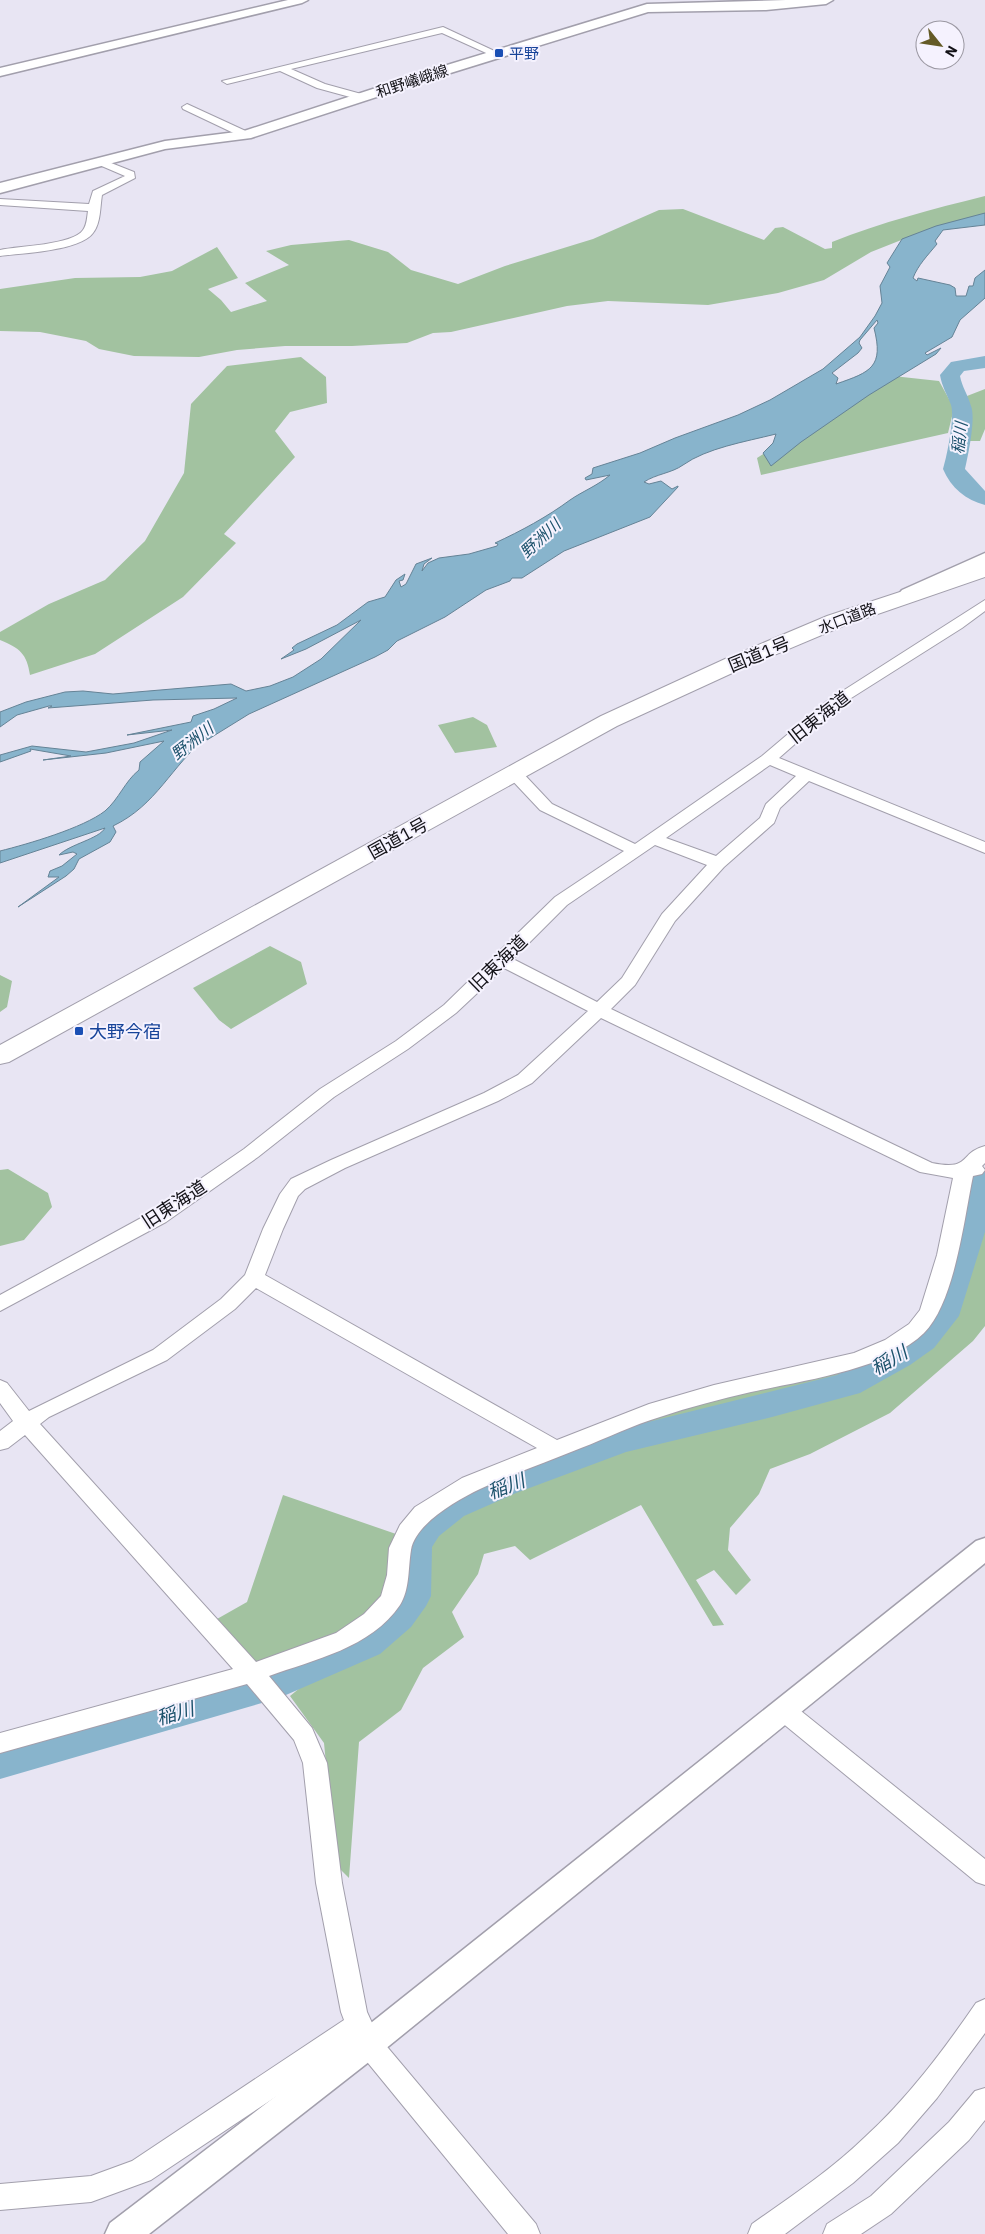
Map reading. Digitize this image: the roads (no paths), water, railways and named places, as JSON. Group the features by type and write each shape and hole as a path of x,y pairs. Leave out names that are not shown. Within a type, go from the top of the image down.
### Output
{"highway":[{"name":"水口道路","path":"804,635 897,599 984,573"},
{"name":"水口道路","path":"804,635 984,573"},
{"name":"国道1号","path":"0,1056 514,773 660,696 804,635"}],"main road":[{"name":"和野嶬峨線","path":"0,188 184,141 246,135 361,97 647,8 826,0"}],"street":[{"path":"0,72 302,0"},
{"path":"227,81 443,30 498,55"},
{"path":"281,68 321,86 361,97"},
{"path":"187,107 246,135"},
{"path":"0,253 65,243 84,236 89,231 97,193 130,178 130,174 101,162"},
{"path":"0,202 94,208"},
{"name":"旧東海道","path":"0,1304 159,1217 250,1153 327,1093 402,1045 450,1009 560,901 654,840 768,759 832,704 957,625 985,604"},
{"path":"768,759 985,848"},
{"path":"514,773 546,807 637,851"},
{"path":"0,1442 42,1412 160,1355 228,1304 254,1278 273,1229 290,1194 298,1184 338,1164 491,1097 525,1079 629,981 668,918 718,863 768,820 772,807 791,787 807,775"},
{"path":"654,840 718,863"},
{"path":"502,960 599,1010 928,1168 948,1172 978,1165"},
{"path":"0,1743 254,1676 344,1639 372,1620 391,1600 398,1575 400,1548 408,1531 422,1513 470,1484 555,1449 667,1407 860,1359 892,1345 916,1329 930,1312 978,1165"},
{"path":"254,1278 555,1449"},
{"path":"0,1388 27,1424 254,1676 304,1735 314,1763 329,1883 354,2012 364,2034 526,2234"},
{"path":"122,2234 364,2034 783,1710 985,1548"},
{"path":"783,1710 985,1874"},
{"path":"762,2234 833,2182 887,2136 917,2103 956,2054 985,2011"},
{"path":"0,2197 91,2189 141,2172 195,2133 328,2048 364,2034"},
{"path":"837,2234 881,2205 959,2131 985,2100"}],"water":[{"name":"野洲川","path":"985,213 985,225 943,230 935,241 937,244 920,264 913,278 917,281 918,278 950,285 955,288 956,296 966,296 969,286 973,286 975,278 985,270 985,298 960,320 952,337 925,353 927,355 941,348 936,354 869,395 801,442 771,466 763,453 773,443 776,434 703,454 679,468 649,479 644,482 649,484 661,481 672,489 678,486 650,517 564,551 522,578 512,578 510,581 486,590 445,617 397,641 388,650 375,657 249,714 207,740 207,737 183,760 153,796 128,817 113,826 116,832 110,842 79,859 74,869 66,876 18,907 59,877 48,877 50,871 62,866 77,854 73,852 59,855 97,835 105,828 0,863 0,851 40,840 69,829 105,811 139,770 140,762 164,741 106,753 43,760 71,756 30,749 31,751 0,762 0,755 32,746 86,752 134,743 172,730 127,735 191,722 193,716 237,698 153,700 48,708 52,706 49,706 17,715 0,727 0,712 26,702 65,692 83,691 113,694 231,684 246,691 270,686 293,677 321,659 361,620 306,649 281,659 294,650 292,648 337,625 368,602 385,597 396,580 405,574 403,580 399,581 401,587 406,584 416,564 432,558 424,564 422,571 428,563 439,558 469,554 497,546 498,544 495,543 543,518 610,475 586,480 585,478 592,474 593,468 640,453 738,415 770,400 823,369 860,337 875,316 882,303 880,286 890,267 887,263 902,239 936,226","holes":["877,320 878,323 874,328 877,352 876,360 872,366 858,376 836,384 838,378 832,373 858,353 862,348 859,343 860,340"]}],"waterway":[{"name":"稲川","path":"985,362 958,366 950,375 952,388 962,407 959,451 954,469 957,476 974,494 985,498"},
{"name":"稲川","path":"0,1763 279,1683 367,1644 398,1617 413,1596 414,1546 426,1526 452,1507 504,1484 620,1441 772,1405 848,1384 898,1357 922,1340 943,1316 985,1181"}],"place":[{"name":"平野","path":"499,53"},
{"name":"大野今宿","path":"79,1031"}]}
